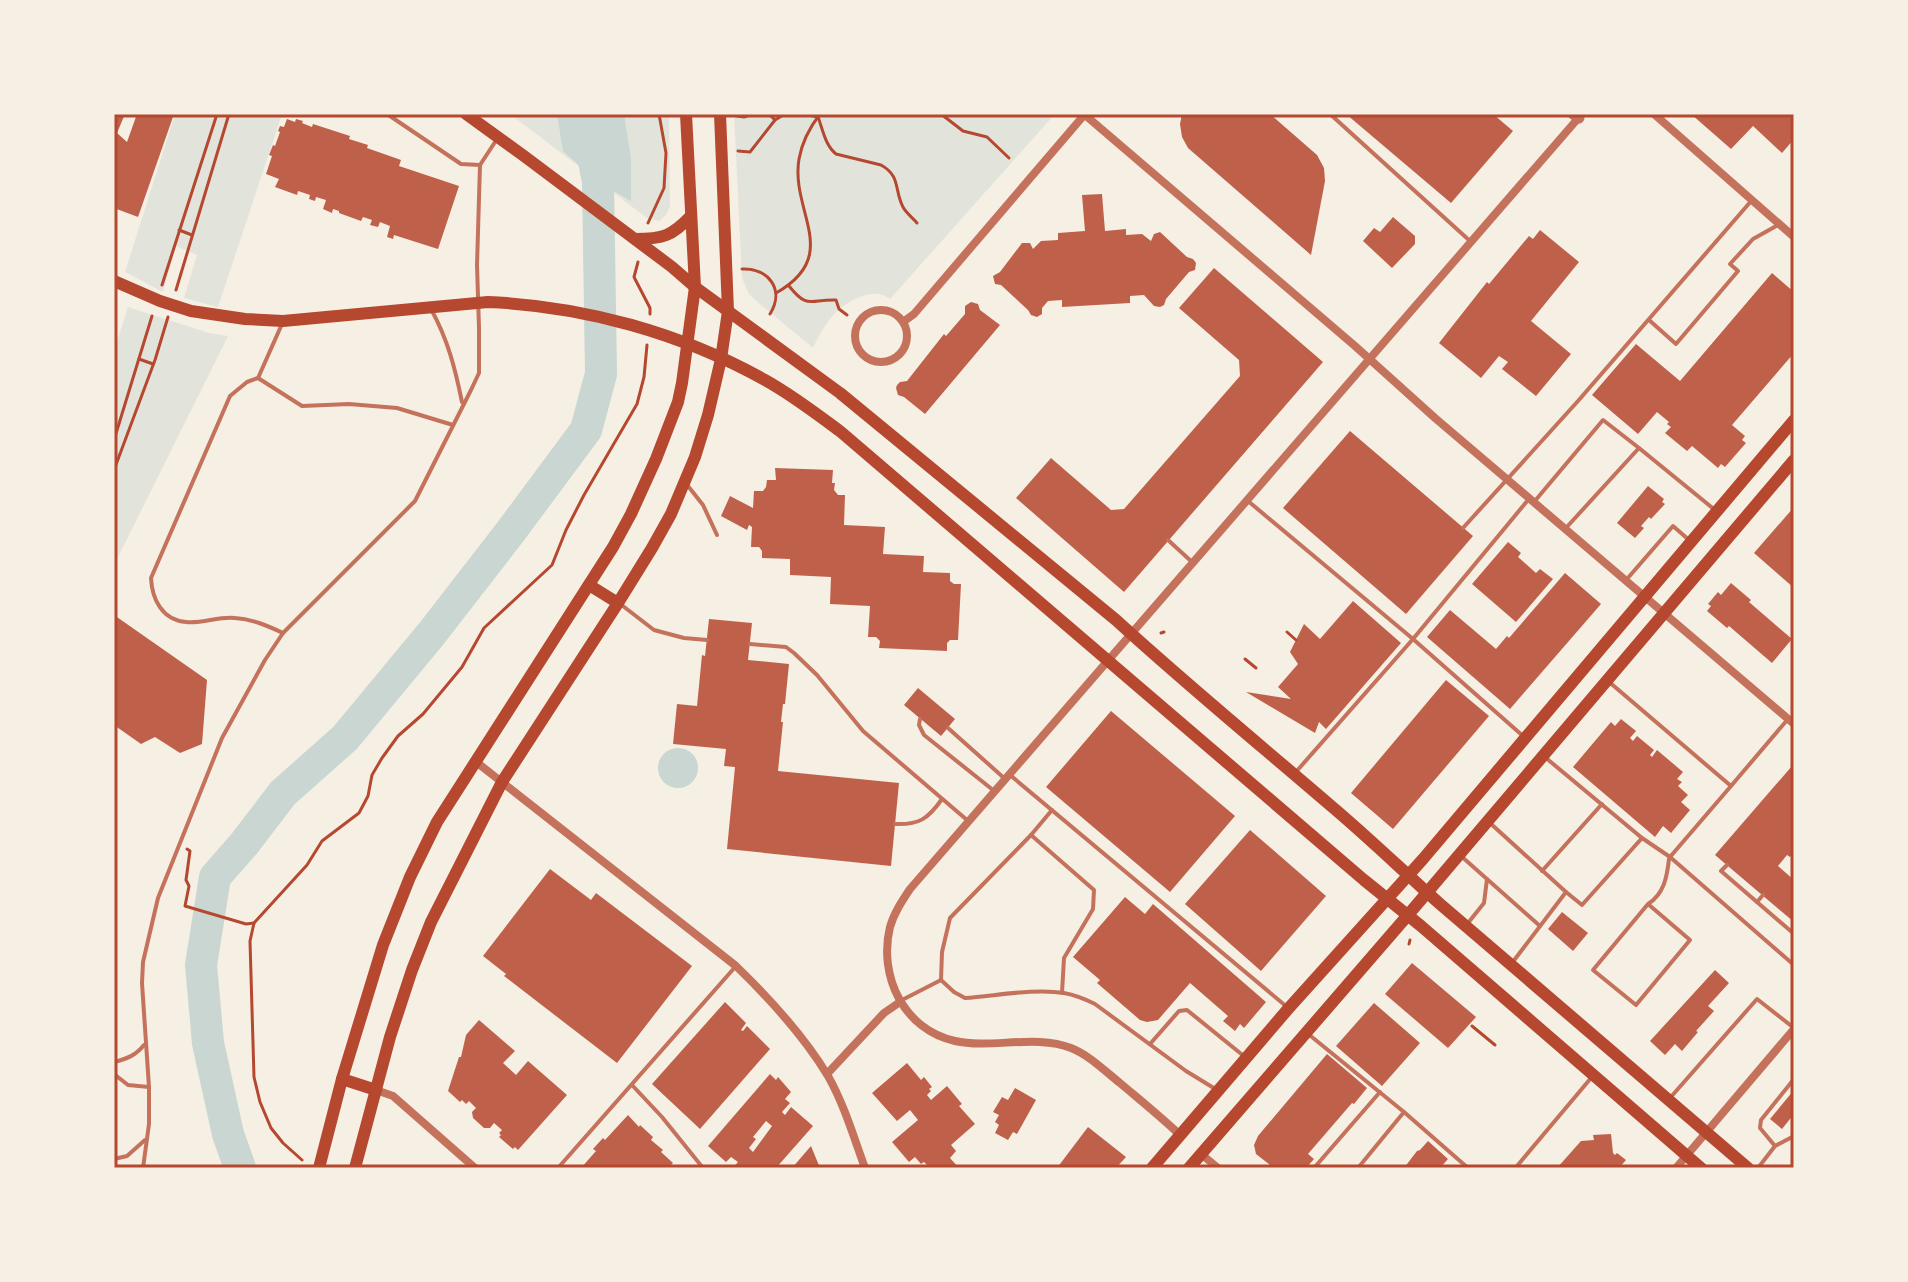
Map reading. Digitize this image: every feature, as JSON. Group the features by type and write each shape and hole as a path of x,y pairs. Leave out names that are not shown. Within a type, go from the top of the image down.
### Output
{"main road":[{"path":"466,114 840,393 1132,635 1748,1168"},
{"path":"319,1168 342,1079 398,904 437,822 631,514 678,402 695,287 686,114"},
{"path":"355,1168 390,1037 431,922 502,782 618,603 671,514 685,483 708,415 728,311 720,114"},
{"path":"635,239 671,234 691,216"},
{"path":"114,281 160,301 218,317 283,321 483,302 573,311 631,325 688,344 765,380 841,432 1701,1168"},
{"path":"1152,1168 1409,874 1794,420"},
{"path":"1189,1168 1428,893 1794,460"},
{"path":"589,585 618,603"},
{"path":"342,1079 376,1090"},
{"path":"1180,1135 1201,1154"}],"street":[{"path":"903,322 914,314 1085,114 1791,722"},
{"path":"1654,114 1794,237"},
{"path":"1180,1135 1105,1071 1072,1048 1049,1043 957,1042 940,1037 926,1028 900,1002 892,986 887,963 890,925 910,889 1578,115"},
{"path":"882,310 891,312 903,322 907,331 905,348 893,360 878,362 861,353 855,339 856,330 866,315 882,310"},
{"path":"475,761 736,966 761,990 827,1074 865,1168"},
{"path":"827,1074 884,1013 900,1002"},
{"path":"1676,1168 1794,1028"},
{"path":"376,1090 393,1096 475,1168"},
{"path":"1201,1154 1218,1168"}],"lane":[{"path":"387,114 461,164 480,165"},
{"path":"1078,114 1085,114"},
{"path":"1330,114 1471,242"},
{"path":"143,1168 149,1087 143,962 158,898 222,738 265,660 283,633 415,501 479,373 483,302 477,265 480,165 498,137"},
{"path":"1463,528 1752,200"},
{"path":"1649,320 1676,344 1738,271 1730,264 1753,239 1779,224"},
{"path":"430,307 444,332 463,405"},
{"path":"283,321 258,378 247,382 230,396 151,578 155,602 174,619 186,622 235,618 255,621 283,633"},
{"path":"258,378 302,406 349,404 397,408 453,425"},
{"path":"1294,774 1603,420 1717,511"},
{"path":"1565,529 1639,448"},
{"path":"685,483 703,505 717,535"},
{"path":"1248,501 1413,639 1525,738"},
{"path":"1626,581 1673,526 1691,541"},
{"path":"1168,540 1194,563"},
{"path":"618,603 654,630 707,640"},
{"path":"750,644 786,647 794,653 817,675 863,731 969,821"},
{"path":"1608,681 1731,786"},
{"path":"920,719 919,725 924,735 995,792"},
{"path":"1648,904 1690,940 1636,1005 1593,970 1648,904 1656,899 1667,879 1670,857 1791,722"},
{"path":"948,728 1052,810 1288,1009"},
{"path":"1544,756 1642,838 1670,857 1794,965"},
{"path":"895,824 908,825 920,821 931,814 942,799"},
{"path":"1542,872 1602,804"},
{"path":"1052,810 950,918 942,952 941,980 965,998 1047,992 1078,996 1095,1004 1186,1071 1219,1091"},
{"path":"1488,821 1582,905 1642,838"},
{"path":"1031,835 1094,890 1093,909 1064,958 1062,993"},
{"path":"1459,855 1540,926"},
{"path":"1727,865 1721,871 1794,931"},
{"path":"1466,925 1484,903 1487,879"},
{"path":"1511,964 1566,892"},
{"path":"1757,902 1763,895"},
{"path":"558,1168 736,966"},
{"path":"900,1002 941,980"},
{"path":"1669,1100 1757,999 1794,1028"},
{"path":"1150,1044 1179,1011 1187,1010 1246,1058"},
{"path":"1306,1032 1468,1168"},
{"path":"114,1062 127,1059 146,1043"},
{"path":"114,1074 128,1085 149,1087"},
{"path":"1519,1168 1517,1166 1593,1075"},
{"path":"1775,1146 1760,1128 1761,1120 1794,1079"},
{"path":"632,1084 703,1168"},
{"path":"1314,1168 1380,1092"},
{"path":"1358,1168 1404,1112"},
{"path":"1758,1168 1775,1146 1794,1136"},
{"path":"114,1159 127,1156 147,1138"}],"path":[{"path":"176,241 217,114"},
{"path":"190,244 229,114"},
{"path":"650,217 664,188 666,153 659,114"},
{"path":"737,116 753,114"},
{"path":"769,114 775,120"},
{"path":"738,151 750,152 775,120 785,114"},
{"path":"804,114 819,116"},
{"path":"941,114 963,131 987,137 1009,158"},
{"path":"819,116 826,142 836,154 881,165 893,174 903,208 917,223"},
{"path":"776,293 800,275 811,247 798,179 799,159 806,136 819,116"},
{"path":"179,230 192,235"},
{"path":"742,269 760,272 773,284 776,293 770,314"},
{"path":"636,270 634,277 650,308 649,321"},
{"path":"789,286 804,301 836,300 839,309 847,315"},
{"path":"302,1160 271,1128 254,1077 250,941 254,923 307,865 322,841 359,813 368,796 372,775 382,758 398,736 423,714 462,667 484,628 552,565 584,495 637,404 652,333"},
{"path":"114,440 139,357 154,362 114,470"},
{"path":"1287,632 1296,640"},
{"path":"1245,659 1256,668"},
{"path":"179,845 190,851 185,906 246,924 254,923"},
{"path":"1472,1026 1495,1045"}],"shaded area":[{"path":"175,114 282,114 218,307 184,298 197,255 176,246 163,292 125,272"},
{"path":"510,114 669,114 670,206 666,215 659,221 647,218"},
{"path":"557,114 624,114 631,159 631,201 598,182 563,151"},
{"path":"734,114 1055,114 890,299 872,294 844,306 826,324 813,348 755,300 742,278"},
{"path":"128,307 209,333 228,336 114,565 114,351"},
{"path":"678,748 692,754 698,768 692,782 678,788 664,782 658,768 664,754"}],"building":[{"path":"114,114 125,114 117,133 127,142 137,114 174,114 138,217 114,208"},
{"path":"1182,114 1270,114 1317,155 1324,168 1325,181 1311,255 1188,148 1182,137"},
{"path":"1346,114 1493,114 1513,131 1451,203"},
{"path":"1691,114 1794,114 1794,139 1782,153 1753,126 1731,149"},
{"path":"287,119 350,136 349,139 368,145 367,148 401,160 399,166 459,186 438,249 394,235 393,239 387,237 390,226 380,222 378,227 370,225 372,220 363,217 361,221 333,209 332,213 323,209 326,200 316,197 315,201 309,199 310,195 298,191 297,195 275,187 279,179 266,174 272,156 269,155 275,146 280,126 284,127"},
{"path":"1102,194 1105,231 1126,229 1126,235 1142,234 1151,241 1154,234 1160,232 1193,259 1195,270 1189,272 1160,307 1154,306 1144,295 1130,296 1130,303 1062,307 1062,300 1048,301 1042,308 1042,314 1037,317 1031,315 1001,285 995,284 993,276 1000,272 1022,243 1030,243 1033,249 1041,241 1058,240 1058,233 1085,231 1082,195"},
{"path":"1393,217 1415,236 1415,244 1392,268 1363,241 1374,228 1380,232"},
{"path":"1540,230 1579,262 1531,321 1571,354 1536,396 1502,369 1508,362 1499,356 1481,378 1439,343 1487,282 1489,284 1529,236 1533,239"},
{"path":"1214,268 1323,362 1124,592 1016,498 1051,458 1111,510 1124,509 1240,376 1239,360 1179,308"},
{"path":"1772,273 1794,292 1794,353 1732,425 1745,436 1742,440 1746,443 1725,467 1721,464 1718,468 1692,446 1687,451 1665,433 1671,427 1657,412 1638,434 1592,395 1636,344 1680,381"},
{"path":"971,302 978,304 980,310 1000,325 925,414 898,395 897,385 907,381 944,334 946,336 965,314 965,306"},
{"path":"1350,431 1473,536 1406,614 1283,508"},
{"path":"775,468 833,470 834,490 838,495 845,495 844,525 885,527 883,554 924,556 923,572 950,573 950,581 961,584 958,640 947,643 947,651 879,648 880,641 876,637 868,637 870,606 830,604 831,577 790,575 790,559 762,558 759,547 751,547 752,527 749,525 747,530 721,516 730,496 753,508 754,491 763,491 767,480 776,480"},
{"path":"1648,486 1664,499 1662,502 1665,504 1641,526 1644,528 1635,538 1617,523"},
{"path":"1794,507 1794,588 1754,553"},
{"path":"1508,542 1521,553 1518,557 1536,573 1540,569 1553,579 1516,622 1472,584"},
{"path":"1565,573 1601,604 1510,709 1427,637 1450,610 1496,649"},
{"path":"1731,583 1792,639 1772,663 1707,611 1711,606 1708,604 1718,592 1721,595"},
{"path":"1353,601 1401,643 1326,729 1319,722 1315,733 1246,692 1291,699 1278,687 1298,664 1290,652 1304,624 1320,639"},
{"path":"114,615 207,680 202,744 180,753 155,737 141,744 114,725"},
{"path":"709,619 752,623 748,660 789,664 778,771 899,783 891,866 727,849 735,767 724,766 726,749 673,744 677,704 697,706"},
{"path":"1446,680 1489,716 1393,829 1351,793"},
{"path":"918,688 955,719 941,736 904,705"},
{"path":"1111,711 1235,816 1170,892 1046,787"},
{"path":"1621,719 1636,731 1630,738 1633,741 1637,736 1654,750 1650,755 1652,757 1657,750 1683,772 1677,779 1682,782 1678,786 1688,795 1681,802 1690,810 1671,833 1663,826 1655,837 1573,767 1611,722 1615,726"},
{"path":"1792,766 1794,852 1778,866 1794,880 1794,922 1715,855"},
{"path":"1250,830 1326,896 1261,971 1185,904"},
{"path":"550,869 591,900 596,893 692,966 617,1063 504,976 506,974 483,956"},
{"path":"1125,897 1145,914 1153,904 1266,1002 1244,1028 1240,1024 1235,1031 1223,1021 1228,1016 1190,983 1158,1020 1140,1020 1097,983 1100,980 1073,957"},
{"path":"1562,912 1588,933 1573,951 1548,929"},
{"path":"1412,963 1476,1017 1448,1048 1385,994"},
{"path":"1715,970 1729,983 1708,1006 1714,1011 1682,1051 1675,1044 1665,1055 1650,1041"},
{"path":"725,1002 746,1023 741,1030 747,1026 770,1049 700,1129 652,1084"},
{"path":"1374,1003 1420,1043 1382,1086 1336,1046"},
{"path":"479,1020 515,1051 503,1063 516,1075 528,1061 567,1095 518,1150 499,1137 502,1130 494,1123 490,1128 484,1128 473,1118 472,1112 476,1108 469,1101 466,1104 462,1100 460,1102 448,1091 466,1035"},
{"path":"1327,1054 1367,1088 1308,1154 1314,1159 1306,1168 1274,1168 1256,1154 1254,1145 1258,1136"},
{"path":"907,1063 921,1080 924,1077 932,1087 927,1095 931,1100 947,1086 975,1124 951,1145 956,1151 950,1158 959,1168 930,1168 915,1157 909,1162 892,1142 918,1120 910,1110 897,1121 872,1093"},
{"path":"770,1074 776,1080 778,1077 791,1092 785,1099 790,1103 782,1112 785,1115 791,1107 813,1126 776,1168 733,1168 738,1162 731,1157 726,1162 708,1146","holes":["766,1121 772,1126 753,1152 749,1148 756,1139 753,1137"]},
{"path":"1015,1088 1036,1100 1017,1134 1013,1132 1008,1140 995,1133 999,1115 993,1112 1002,1097 1008,1100"},
{"path":"1794,1090 1794,1114 1782,1129 1770,1119"},
{"path":"628,1115 653,1137 651,1140 663,1150 661,1152 675,1168 581,1168 596,1151 593,1149"},
{"path":"1088,1127 1126,1157 1116,1168 1057,1168"},
{"path":"1611,1134 1613,1153 1626,1160 1619,1168 1557,1168 1581,1141 1594,1140 1593,1135"},
{"path":"1428,1141 1448,1159 1440,1168 1404,1168 1417,1151"},
{"path":"811,1146 820,1168 792,1168"}],"waterway":[{"path":"240,1168 228,1134 208,1043 201,965 215,877 283,793 345,738 432,633 586,430 601,374 598,182 585,114"}]}
